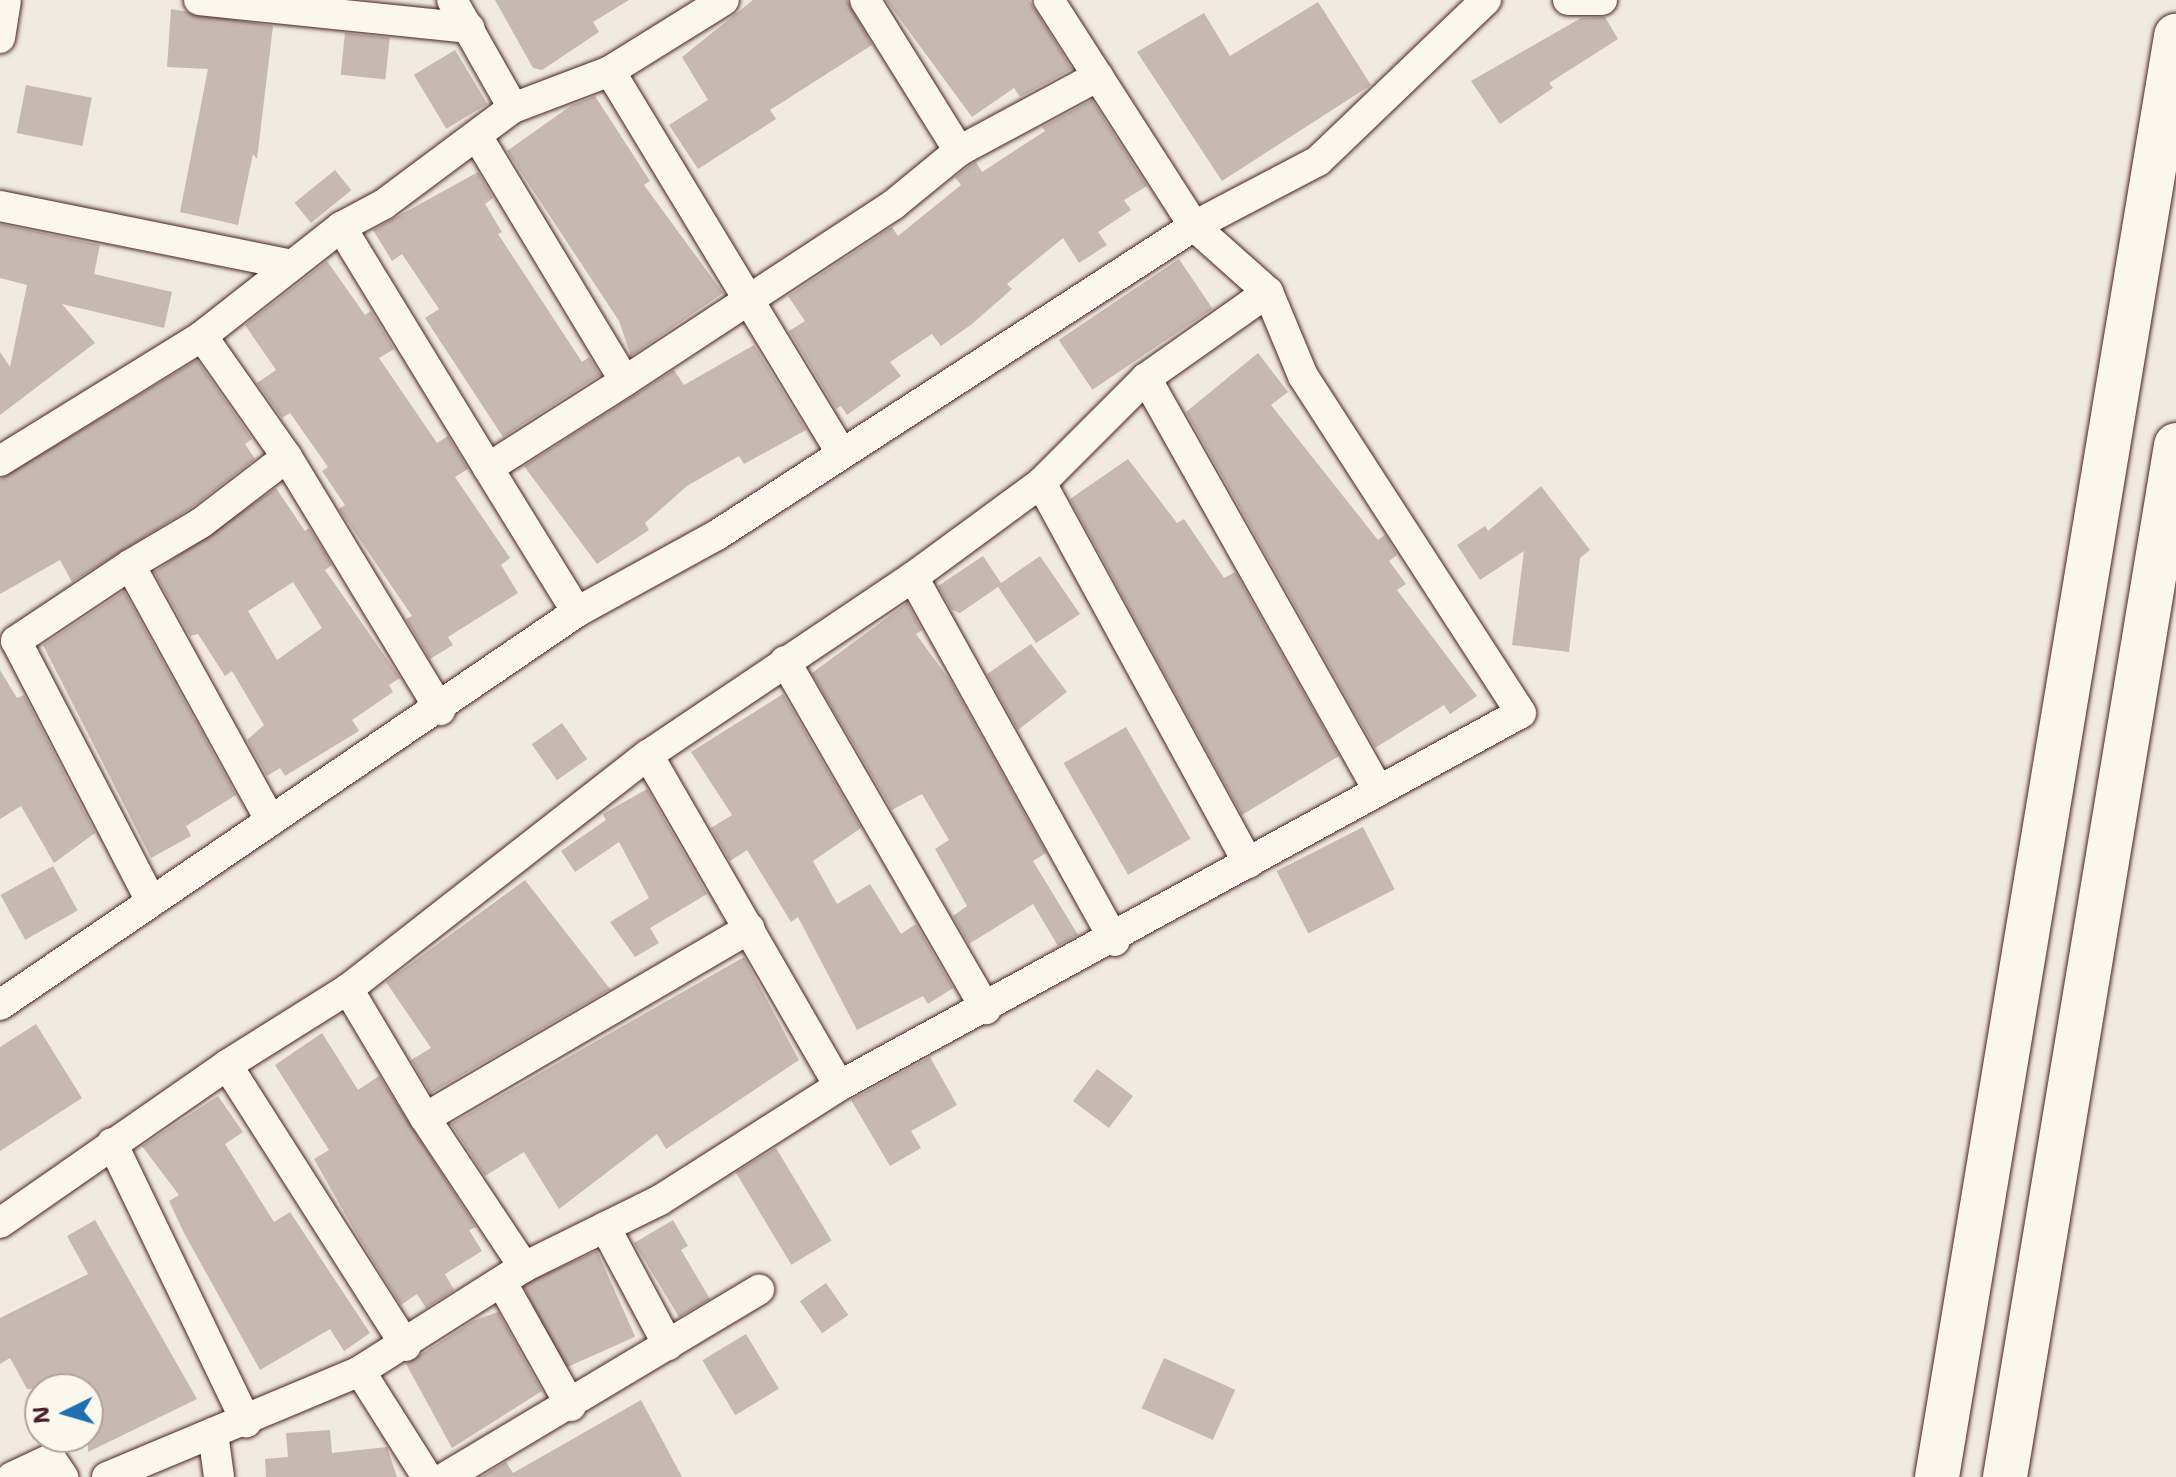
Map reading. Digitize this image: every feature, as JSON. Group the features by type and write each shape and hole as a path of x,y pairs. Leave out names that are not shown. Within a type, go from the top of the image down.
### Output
{"highway":[{"path":"1937,1477 2176,36"},
{"path":"2005,1477 2176,445"}],"street":[{"path":"0,38 6,0"},
{"path":"199,0 470,28"},
{"path":"452,0 513,108"},
{"path":"0,461 202,336 341,227 477,136 513,108 610,71 724,0"},
{"path":"865,0 959,151"},
{"path":"107,1477 246,1422 360,1371 406,1346 513,1275 605,1227 839,1086 1115,941 1248,863 1521,713 1303,376 1268,292 1194,226 1049,0"},
{"path":"1,1002 440,710 577,612 717,535 1194,226 1318,161 1486,0"},
{"path":"1568,0 1602,0"},
{"path":"610,71 743,299 841,453"},
{"path":"488,468 625,381 743,299 893,205 959,151 1098,76"},
{"path":"477,136 625,381"},
{"path":"0,206 292,265"},
{"path":"341,227 577,612"},
{"path":"0,1223 227,1065 348,989 648,755 913,577 1041,483 1146,378 1268,292"},
{"path":"202,336 287,457 440,710"},
{"path":"1146,378 1379,791"},
{"path":"151,901 16,641 130,565 201,523 287,457"},
{"path":"1041,483 1248,863"},
{"path":"130,565 271,821"},
{"path":"913,577 1115,941"},
{"path":"785,661 986,1009"},
{"path":"648,755 839,1086"},
{"path":"425,1118 750,928"},
{"path":"348,989 513,1275 571,1406"},
{"path":"227,1065 406,1346"},
{"path":"112,1143 246,1422"},
{"path":"605,1227 668,1345"},
{"path":"446,1477 571,1406 759,1290"},
{"path":"360,1371 427,1477"},
{"path":"213,1433 219,1477"},
{"path":"12,1477 56,1471"}],"building":[{"path":"495,0 629,0 593,22 599,32 542,70 533,68"},
{"path":"753,0 847,0 872,45 770,110 776,119 698,169 669,125 708,100 682,57"},
{"path":"886,0 1029,0 1072,69 1020,97 1014,88 972,117"},
{"path":"1318,2 1371,85 1222,181 1137,52 1204,13 1230,56"},
{"path":"171,9 273,26 257,159 253,154 238,225 180,212 208,69 167,67"},
{"path":"1605,17 1618,39 1549,83 1553,88 1500,124 1471,81 1581,18"},
{"path":"345,33 390,38 385,79 341,75"},
{"path":"455,50 487,104 446,129 414,75"},
{"path":"26,85 92,98 82,146 17,133"},
{"path":"595,96 650,181 644,185 723,293 631,356 619,321 507,151 572,105"},
{"path":"1092,100 1147,186 1124,200 1131,210 1098,232 1107,245 1079,263 1063,238 1007,284 1012,289 972,324 941,346 932,334 890,362 901,376 847,415 841,406 836,409 789,331 805,321 788,296 892,227 898,236 961,185 955,177 969,166 976,162 982,172 1045,131 1042,127"},
{"path":"335,170 351,190 311,223 295,203"},
{"path":"478,172 493,198 485,204 502,232 498,234 582,362 589,357 600,375 503,437 425,318 439,309 402,254 392,261 373,230"},
{"path":"0,224 100,245 94,274 172,292 164,328 62,304 95,343 0,415 0,352 10,367 27,285 0,278"},
{"path":"1179,259 1213,309 1092,390 1059,340"},
{"path":"327,261 365,315 371,311 394,349 379,358 437,443 448,436 468,469 455,477 510,558 501,565 518,593 448,637 453,645 430,659 406,619 412,616 339,509 345,505 322,471 328,467 290,413 282,418 257,383 276,370 245,325"},
{"path":"754,345 806,430 744,464 739,456 687,486 645,523 649,530 597,564 524,466 674,370 684,385"},
{"path":"1258,353 1288,392 1271,405 1378,540 1385,535 1397,555 1389,561 1406,584 1397,590 1477,696 1450,714 1444,705 1375,748 1186,412"},
{"path":"197,360 252,439 245,444 255,459 191,508 72,582 60,560 0,594 0,479"},
{"path":"1128,459 1177,523 1184,519 1224,578 1235,572 1339,756 1242,815 1070,499"},
{"path":"1541,486 1590,550 1580,558 1569,652 1512,645 1524,551 1480,580 1457,545 1485,526 1488,531"},
{"path":"276,488 305,531 309,528 332,565 325,570 400,678 389,685 393,692 352,720 359,731 285,776 280,768 267,776 247,740 264,725 232,671 225,676 198,634 190,636 154,572","holes":["293,582 322,628 277,660 248,611"]},
{"path":"983,556 1001,583 1040,556 1080,614 1036,643 998,587 960,613 952,610 938,586"},
{"path":"124,591 236,795 186,826 191,836 151,858 43,645"},
{"path":"907,603 922,630 916,634 951,682 1046,853 1033,861 1078,935 1058,946 1033,904 969,944 953,916 967,906 935,849 949,840 922,794 892,810 812,673"},
{"path":"1031,644 1067,692 1018,730 987,674"},
{"path":"0,670 17,698 24,695 95,833 54,863 21,806 0,819"},
{"path":"783,694 861,828 813,861 837,904 870,884 901,934 916,924 953,988 928,1004 923,996 857,1030 798,917 791,922 747,850 730,861 711,828 732,815 691,752"},
{"path":"562,723 587,759 557,780 532,744"},
{"path":"1126,727 1190,839 1128,875 1064,763"},
{"path":"647,789 707,894 650,928 659,943 635,957 610,922 649,898 619,842 575,872 561,851 606,820 603,814"},
{"path":"1363,827 1395,889 1308,933 1277,871"},
{"path":"53,866 78,911 25,940 1,895"},
{"path":"525,880 610,989 431,1093 411,1060 431,1048 386,982"},
{"path":"744,957 799,1060 666,1149 657,1134 559,1209 524,1152 485,1176 451,1124"},
{"path":"36,1024 82,1098 0,1151 0,1047"},
{"path":"322,1033 358,1090 379,1076 476,1227 469,1230 482,1251 445,1274 454,1290 426,1308 417,1294 401,1305 357,1235 314,1159 329,1150 275,1065"},
{"path":"930,1057 957,1105 911,1131 921,1148 890,1166 851,1100"},
{"path":"1097,1069 1133,1096 1109,1128 1073,1101"},
{"path":"218,1096 243,1132 225,1144 274,1222 290,1212 370,1333 344,1351 330,1329 260,1370 184,1233 169,1201 179,1195 142,1146"},
{"path":"776,1148 832,1241 791,1265 736,1172"},
{"path":"95,1220 197,1399 104,1444 104,1373 24,1373 24,1384 10,1358 0,1364 0,1318 88,1274 67,1236"},
{"path":"673,1220 688,1246 681,1250 710,1299 679,1317 634,1243"},
{"path":"597,1251 635,1337 561,1370 523,1284"},
{"path":"826,1283 848,1315 822,1333 800,1301"},
{"path":"498,1312 542,1391 452,1448 406,1364 473,1321"},
{"path":"746,1334 779,1389 735,1415 702,1360"},
{"path":"1164,1358 1235,1390 1213,1440 1142,1408"},
{"path":"641,1400 682,1477 481,1477 506,1462 513,1473"},
{"path":"330,1430 332,1453 387,1447 397,1477 266,1477 265,1459 288,1457 286,1433"}]}
